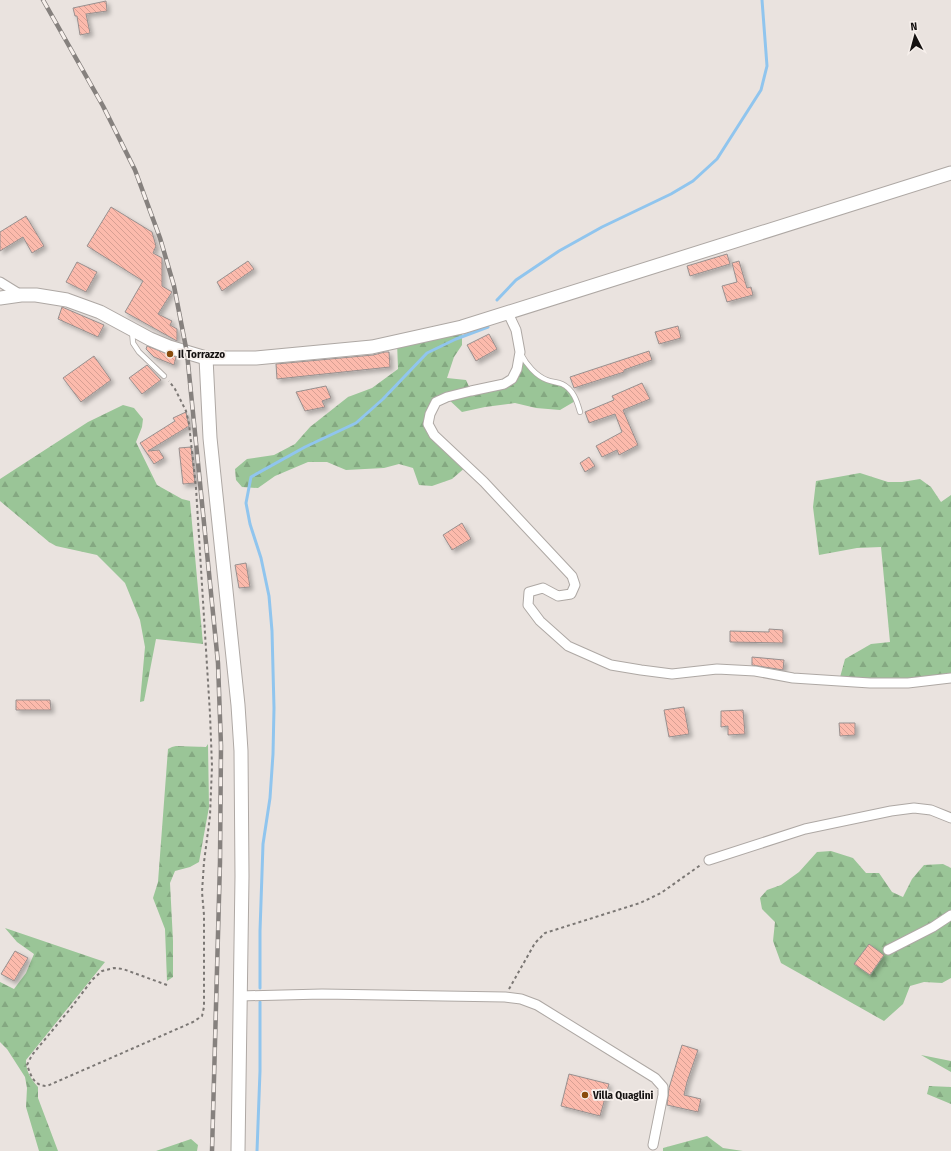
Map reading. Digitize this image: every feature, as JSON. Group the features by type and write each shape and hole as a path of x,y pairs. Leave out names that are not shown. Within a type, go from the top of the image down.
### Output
{"street":[{"path":"0,298 21,295 42,296 67,300 100,312 169,347 206,358 256,358 372,347 462,328 951,173"},
{"path":"0,282 21,295"},
{"path":"508,313 516,330 520,352 517,369 512,379 504,384 471,391 436,402 430,414 428,424 434,435 484,482 572,576 575,585 572,594 558,596 543,588 529,592 528,605 540,621 568,646 611,665 672,674 717,669 755,670 793,678 870,683 908,683 951,678"},
{"path":"206,358 210,438 238,706 241,751 242,876 238,1151"},
{"path":"708,860 805,828 891,811 914,808 932,810 948,815 951,818"},
{"path":"888,950 933,927 951,915"},
{"path":"240,996 322,994 474,998 505,997 521,999 537,1004 655,1078 663,1087 663,1095 653,1145"}],"lane":[{"path":"132,329 133,343 139,352 164,376"},
{"path":"520,352 525,362 535,372 546,380 562,384 569,389 577,400 580,412"}],"path":[{"path":"164,376 176,389 186,411 189,424 196,488 207,658 212,766 210,816 202,892 204,915 204,1007 202,1016 193,1022 47,1086 41,1086 36,1083 30,1074 28,1065 32,1055 92,980 102,971 114,968 123,969 167,985"},
{"path":"505,997 535,943 545,933 640,903 661,893 708,860"}],"green space":[{"path":"462,327 462,345 454,357 447,378 466,380 471,391 512,379 520,352 525,362 546,380 562,384 577,400 560,410 536,408 515,403 462,412 447,398 436,402 428,424 467,466 452,479 432,486 419,485 413,468 399,464 384,468 346,470 327,462 308,462 275,476 258,488 242,487 236,480 235,469 247,459 274,455 295,444 310,427 348,397 372,388 398,369 397,342"},
{"path":"123,405 134,408 143,419 142,427 136,442 157,485 182,499 190,501 203,644 156,639 144,701 140,702 145,647 140,620 125,583 97,555 56,546 49,542 0,501 0,479 88,422"},
{"path":"860,473 888,482 902,482 920,479 931,487 941,502 951,495 951,678 839,681 845,659 871,644 890,642 881,547 857,548 819,555 813,507 816,481"},
{"path":"208,744 209,807 199,862 190,867 175,871 170,883 173,977 167,981 165,929 153,898 158,882 168,749 176,746 206,747"},
{"path":"831,851 853,858 866,873 879,873 892,892 903,897 912,879 924,865 943,864 951,868 951,978 942,983 924,982 910,986 903,1004 884,1021 781,963 773,941 775,922 762,909 760,898 767,890 781,885 799,872 817,852"},
{"path":"5,928 105,962 26,1060 29,1075 38,1087 38,1098 58,1151 39,1151 26,1107 27,1088 25,1077 7,1049 0,1042 0,982 14,989 26,973 34,954 17,942"},
{"path":"921,1055 951,1061 951,1072"},
{"path":"929,1086 951,1087 951,1104 927,1094"},
{"path":"707,1136 723,1148 743,1151 663,1151 663,1148"},
{"path":"191,1139 198,1145 197,1151 156,1151"}],"building":[{"path":"106,1 107,11 86,14 90,33 80,35 77,16 75,16 73,8"},
{"path":"111,207 152,232 156,246 153,253 162,258 162,286 172,292 158,314 172,321 170,325 177,329 177,341 125,312 143,281 87,246"},
{"path":"26,216 44,246 32,253 23,237 0,251 0,232"},
{"path":"727,254 730,264 690,276 687,266"},
{"path":"248,261 254,269 222,291 217,282"},
{"path":"739,261 747,288 751,287 753,295 727,302 722,286 737,282 732,263"},
{"path":"77,262 97,272 86,292 66,282"},
{"path":"62,307 104,325 98,337 58,319"},
{"path":"678,326 681,338 659,344 655,332"},
{"path":"489,334 497,349 476,361 467,345"},
{"path":"147,346 176,357 174,365 154,357 146,349"},
{"path":"649,351 652,360 624,370 624,372 574,388 570,377"},
{"path":"389,352 390,367 277,379 276,364 373,355"},
{"path":"94,356 111,380 81,402 63,378"},
{"path":"147,365 161,380 142,394 129,378"},
{"path":"642,383 650,399 623,410 638,445 619,455 617,450 602,457 596,446 622,432 615,414 589,423 585,412 614,400 612,396"},
{"path":"326,386 331,398 322,401 325,407 305,411 296,392"},
{"path":"186,412 189,426 148,451 159,450 164,458 154,464 140,443 175,421 173,418"},
{"path":"191,447 195,483 183,484 179,448"},
{"path":"589,457 595,466 585,472 580,463"},
{"path":"462,523 471,539 452,550 443,535"},
{"path":"246,563 250,587 239,588 235,565"},
{"path":"769,629 783,630 783,643 730,642 730,631 769,632"},
{"path":"752,657 784,660 783,670 752,665"},
{"path":"16,700 50,700 51,710 16,710"},
{"path":"684,707 689,734 669,737 664,710"},
{"path":"743,710 745,734 728,735 728,726 721,727 721,711"},
{"path":"839,723 855,723 855,735 840,736"},
{"path":"869,944 884,955 870,975 854,964"},
{"path":"15,951 28,958 14,981 1,974"},
{"path":"682,1045 698,1050 684,1095 701,1099 698,1112 667,1105 669,1088"},
{"name":"Villa Quaglini","path":"569,1074 609,1084 600,1116 561,1106"}],"waterway":[{"path":"497,300 516,280 559,251 602,227 671,194 693,181 717,159 761,90 767,66 762,0"},
{"path":"260,988 263,844 270,798 274,708 272,631 269,596 261,558 250,524 246,503 251,477 305,447 356,423 383,399 427,353 456,339 488,327"},
{"path":"257,1151 260,1071 260,1002"}],"railway":[{"path":"43,0 103,106 135,170 160,238 174,286 187,353 218,663 221,746 220,862 212,1151"}],"place":[{"name":"Il Torrazzo","path":"170,354"},
{"name":"Villa Quaglini","path":"585,1095"}]}
